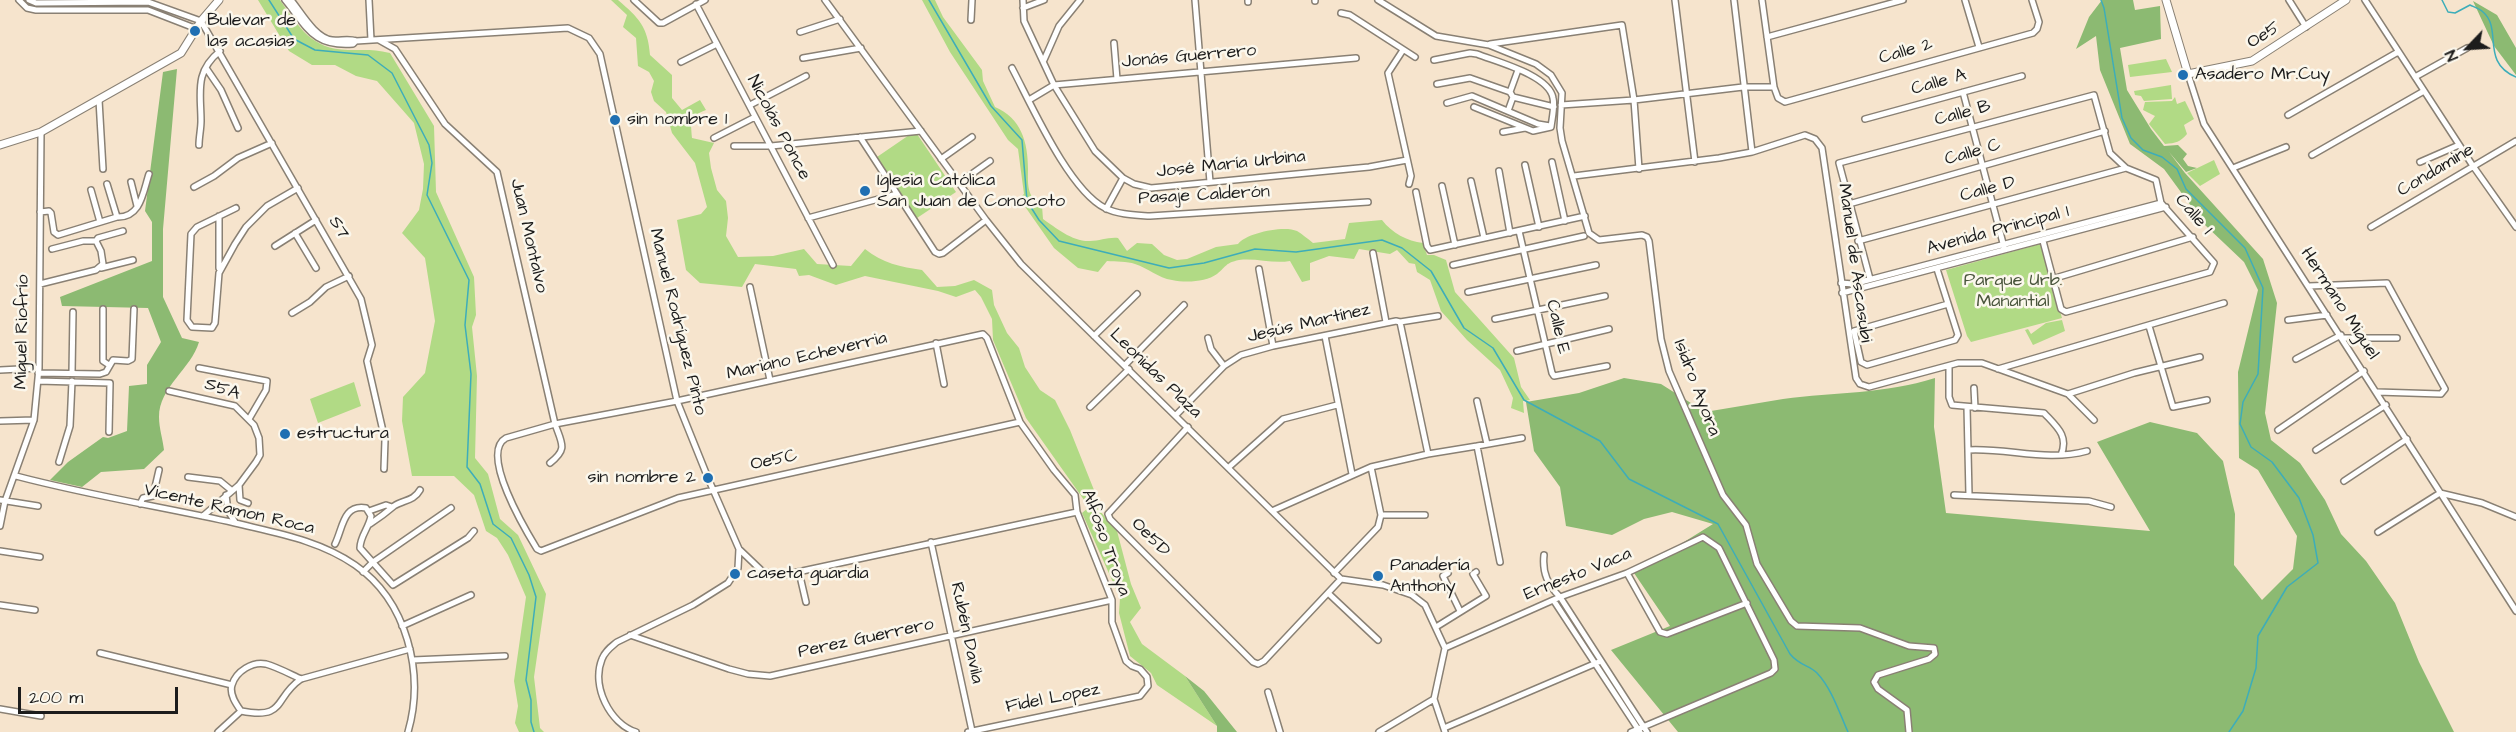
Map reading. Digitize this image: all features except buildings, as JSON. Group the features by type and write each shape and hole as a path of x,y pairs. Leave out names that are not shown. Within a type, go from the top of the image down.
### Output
{"street":[{"path":"19,0 27,8 43,10 148,10 197,29"},
{"path":"29,0 79,3 148,1 201,21"},
{"path":"0,145 41,132 181,53 201,21 219,0"},
{"path":"285,0 322,42 335,45 353,44 356,41"},
{"path":"291,0 325,38 356,41 375,40 369,0"},
{"path":"634,0 659,23 705,0"},
{"name":"Leonidas Plaza","path":"825,0 986,220 1022,264 1341,579"},
{"path":"971,20 972,0"},
{"name":"José María Urbina","path":"1023,0 1024,21 1054,85 1095,151 1123,178 1134,184 1151,188 1370,167 1407,160"},
{"path":"1023,8 1044,0"},
{"path":"1044,60 1059,26 1080,0"},
{"path":"1195,0 1210,182"},
{"name":"Isidro Ayora","path":"1378,0 1436,36 1489,45 1536,64 1551,75 1562,93 1560,129 1589,232 1599,240 1642,235 1647,237 1661,339 1669,371 1723,495 1746,525 1757,564 1791,621 1797,626 1860,628 1909,645 1934,648 1935,654 1929,660 1878,675 1874,682 1878,689 1907,710 1909,732"},
{"path":"1676,0 1695,162"},
{"path":"1734,0 1752,152"},
{"path":"1561,105 1634,100 1743,87 1774,87 1762,0"},
{"path":"1767,37 1903,0"},
{"path":"1965,0 1979,47"},
{"name":"Calle 2","path":"1774,87 1781,101 2033,33 2039,22 2032,0"},
{"name":"Hermano Miguel","path":"2166,0 2204,124 2342,336 2516,611"},
{"path":"2289,0 2306,27"},
{"name":"Oe5","path":"2188,74 2252,62 2346,0"},
{"path":"2365,0 2459,145 2516,227"},
{"path":"43,1 43,10"},
{"path":"119,1 119,10"},
{"path":"148,1 148,10"},
{"path":"79,3 80,10"},
{"name":"Nicolás Ponce","path":"696,4 833,265"},
{"path":"1341,14 1350,15 1415,57"},
{"path":"800,32 840,19"},
{"name":"S7","path":"201,21 361,299 372,345 367,361 385,440 384,469"},
{"path":"1489,45 1622,25 1634,100 1640,169"},
{"name":"Manuel Rodríguez Pinto","path":"375,40 560,28 576,30 589,38 600,54 677,401 739,549"},
{"name":"Juan Montalvo","path":"375,40 395,49 445,124 497,172 563,451 550,464"},
{"path":"1114,43 1117,79"},
{"path":"681,62 717,44"},
{"path":"803,58 861,48"},
{"path":"2415,77 2467,48"},
{"path":"1403,50 1388,73 1411,176 1409,184"},
{"path":"200,145 201,122 198,95 200,82 206,68 220,51"},
{"path":"2288,115 2398,52"},
{"path":"1434,60 1473,53 1538,79 1547,86 1552,95 1554,107 1551,127"},
{"name":"Jonás Guerrero","path":"1029,100 1054,85 1356,58"},
{"path":"206,68 221,90 238,128"},
{"name":"Pasaje Calderón","path":"1012,68 1072,178 1091,198 1106,209 1150,216 1368,202"},
{"path":"1508,111 1518,70"},
{"path":"750,105 806,76"},
{"name":"Calle A","path":"1864,119 2022,76"},
{"path":"1437,84 1470,78 1512,95 1554,107"},
{"path":"2312,155 2424,91"},
{"path":"1962,92 2004,248 2043,241 2164,205"},
{"name":"Calle B","path":"1849,204 1839,163 2094,95 2105,131"},
{"path":"1447,103 1472,96 1538,124 1560,129"},
{"path":"99,100 103,168"},
{"path":"1474,107 1535,131 1551,127"},
{"path":"714,138 755,117"},
{"path":"1503,132 1526,128"},
{"path":"734,146 771,146 921,131"},
{"path":"2105,131 2110,153 2126,168"},
{"name":"Calle C","path":"1849,204 2105,131"},
{"name":"Miguel Riofrío","path":"0,526 3,500 16,476 34,420 38,381 41,132"},
{"name":"Manuel de Ascasubi","path":"1574,176 1695,162 1752,152 1804,135 1815,139 1822,148 1842,293 1856,378 1860,384 1869,387 1971,362 1998,369 2068,394 2094,420"},
{"path":"860,137 939,255 986,220"},
{"path":"941,159 972,137"},
{"name":"Condamine","path":"2371,227 2516,141"},
{"path":"194,187 214,176 238,158 272,143"},
{"path":"2420,162 2459,145"},
{"path":"2233,168 2286,147"},
{"path":"959,183 990,161"},
{"path":"1552,162 1565,221"},
{"path":"1525,165 1539,227"},
{"name":"Calle D","path":"1858,241 2126,168"},
{"name":"Calle 1","path":"2052,279 2061,309 2066,312 2210,272 2214,263 2164,205 2156,180 2126,168"},
{"path":"1499,171 1510,233"},
{"path":"40,212 49,211 51,213 54,232 58,235 134,213 138,208 149,174"},
{"path":"1106,209 1123,178"},
{"path":"1471,181 1484,238"},
{"path":"131,182 138,208"},
{"path":"107,184 117,217"},
{"path":"1442,186 1455,244"},
{"path":"219,273 246,227 275,201 298,188"},
{"path":"91,190 100,222"},
{"path":"1416,192 1427,246 1435,250 1585,216"},
{"path":"808,218 897,194"},
{"path":"1849,204 1870,279"},
{"name":"Avenida Principal 1","path":"1841,284 1853,284 1936,266 2164,205"},
{"path":"219,216 219,273 215,323 212,328 192,327 186,320 191,234 197,227 236,207"},
{"path":"274,246 316,220"},
{"path":"52,249 83,241 96,241 98,238 123,231"},
{"name":"Calle E","path":"1519,231 1552,374 1554,376 1607,366"},
{"path":"295,232 316,268"},
{"path":"1453,265 1584,236"},
{"path":"2043,241 2052,279 2193,237"},
{"path":"96,241 103,257 101,268"},
{"path":"220,245 227,250 232,249"},
{"path":"1373,253 1386,322"},
{"path":"40,284 133,260"},
{"path":"1468,292 1596,265"},
{"path":"1842,293 1936,266 1958,335 1955,340 1863,364 1854,331 1948,304"},
{"path":"1259,269 1273,346"},
{"path":"292,313 310,302 326,287 349,276"},
{"path":"2309,286 2387,283 2445,389 2441,394 2377,392"},
{"path":"750,287 770,380"},
{"path":"1094,336 1137,294"},
{"path":"1495,319 1605,296"},
{"path":"1998,369 2224,303"},
{"path":"1090,407 1184,305"},
{"path":"102,309 103,361 109,365"},
{"path":"0,370 72,374 105,372 113,360 132,359 134,309"},
{"path":"72,312 72,374"},
{"path":"2288,320 2327,315"},
{"name":"Jesús Martínez","path":"1176,415 1224,366 1241,355 1386,322 1438,316"},
{"path":"1400,322 1428,453"},
{"path":"2149,326 2173,407 2207,400"},
{"path":"1517,351 1609,329"},
{"name":"Mariano Echeverria","path":"541,551 537,549 511,504 497,459 497,448 506,438 555,424 677,401 978,334 983,334 987,338"},
{"path":"1325,336 1352,474"},
{"path":"2296,359 2342,336 2397,338"},
{"name":"Alfoso Troya","path":"987,338 1020,422 1075,495 1077,512 1112,600 1112,622 1126,660 1132,666 1140,669 1147,677 1148,686 1144,694"},
{"path":"1208,338 1211,349 1224,366"},
{"path":"936,343 944,384"},
{"path":"2068,394 2102,382 2200,357"},
{"path":"1949,366 1949,401 1955,406 2044,413 2061,432 2065,445 2061,455"},
{"path":"199,368 267,381 266,390 249,418"},
{"path":"2278,429 2364,371"},
{"path":"38,381 110,383 109,432"},
{"path":"59,462 70,426 72,381"},
{"path":"1974,388 1975,408"},
{"name":"S5A","path":"169,391 235,406 249,418 259,438 260,455 239,485 203,516"},
{"path":"1477,401 1487,444"},
{"path":"1228,468 1283,419 1337,405"},
{"path":"2316,450 2386,405"},
{"path":"1967,407 1969,495"},
{"path":"0,422 34,420"},
{"name":"Oe5C","path":"541,551 661,504 713,490 1020,422"},
{"name":"Oe5D","path":"1188,427 1108,514 1110,519 1253,662 1258,664 1264,662 1328,593"},
{"path":"1272,511 1371,466 1428,453 1522,438"},
{"path":"2344,481 2407,439"},
{"path":"1477,446 1500,562"},
{"path":"1969,450 2038,456 2087,451"},
{"path":"1334,573 1378,527 1381,515 1371,466"},
{"path":"140,504 143,498 153,496 159,470"},
{"name":"Vicente Ramon Roca","path":"16,476 80,493 203,516 298,538 337,555 363,572 385,595 402,626 413,660 416,684 413,713 408,732"},
{"path":"188,477 220,481 229,493 228,511 236,524"},
{"path":"239,485 240,500 248,503"},
{"path":"420,490 412,499 392,507 389,512 370,524 362,535 360,548 393,585 468,538 474,531"},
{"path":"2378,532 2440,493 2482,503 2516,517"},
{"path":"1954,495 2089,501 2110,507"},
{"path":"3,500 38,506"},
{"path":"335,544 346,513 352,508 359,507 369,511 386,505 392,507"},
{"path":"363,572 373,562 451,508"},
{"path":"369,511 370,524"},
{"path":"739,549 751,563 771,575 779,576 1077,512"},
{"path":"1381,515 1425,514"},
{"name":"Ernesto Vaca","path":"1445,648 1560,597 1627,573 1703,537 1719,548 1747,603"},
{"name":"Rubén Davila","path":"931,542 970,731"},
{"path":"636,732 618,723 604,699 599,672 601,660 607,651 630,635 693,605 728,584 738,567 739,549"},
{"path":"0,551 40,557"},
{"path":"1544,555 1545,576 1552,589 1560,597 1643,730"},
{"path":"799,572 807,602"},
{"path":"1436,627 1486,596 1473,574 1476,572"},
{"path":"1448,573 1443,576 1460,611"},
{"path":"1627,573 1660,632 1667,634 1747,603 1774,660 1775,669 1771,674 1643,730 1631,732"},
{"path":"1378,640 1328,593 1341,579 1383,585 1412,595 1425,605 1445,648 1434,699 1445,730 1601,661"},
{"path":"402,626 471,595"},
{"name":"Perez Guerrero","path":"630,635 729,669 759,676 770,676 1112,600"},
{"path":"1554,601 1594,664 1643,730"},
{"path":"0,605 35,610"},
{"path":"218,732 241,711 261,713 274,710 292,685 301,679 410,649"},
{"path":"100,653 232,685"},
{"path":"413,660 505,656"},
{"path":"241,711 234,699 232,685 244,669 255,664 265,664 301,679"},
{"path":"1268,692 1280,732"},
{"name":"Fidel Lopez","path":"970,731 1144,694"},
{"path":"1379,732 1434,699"},
{"path":"0,709 41,716"}],"green space":[{"path":"258,0 280,0 301,28 315,41 325,46 335,49 374,50 390,53 434,126 436,192 474,277 476,315 472,327 477,376 475,458 488,474 500,519 518,535 546,594 534,677 540,728 544,732 519,732 515,723 518,706 514,681 526,597 508,555 497,538 486,531 474,495 454,476 412,476 402,421 403,397 425,373 435,321 425,258 402,233 419,210 423,189 424,164 414,123 377,81 356,76 335,65 312,65 289,51"},
{"path":"611,0 618,0 632,12 645,30 650,55 672,75 672,98 682,110 700,100 706,110 693,117 692,138 714,143 709,153 711,168 717,190 726,201 728,218 726,236 738,257 773,256 804,249 817,264 851,266 865,249 892,264 922,270 937,287 955,286 974,280 992,290 994,305 1007,333 1019,348 1025,367 1040,390 1055,400 1070,430 1094,490 1094,504 1117,531 1131,584 1141,608 1130,622 1142,644 1185,676 1217,726 1157,685 1151,673 1130,656 1119,613 1120,598 1082,513 1089,507 1026,418 993,340 992,319 975,290 956,297 865,276 836,285 809,275 799,276 796,269 755,264 742,287 700,283 686,270 677,220 701,214 707,207 695,163 672,133 666,112 654,101 651,92 654,81 649,72 638,66 636,38 623,27 627,15"},
{"path":"922,0 935,0 943,17 982,70 983,81 995,107 1017,124 1024,140 1028,159 1030,194 1042,206 1043,219 1053,226 1071,237 1084,241 1118,238 1127,251 1137,243 1152,244 1164,255 1177,260 1187,259 1216,247 1238,244 1257,233 1283,229 1297,231 1313,243 1345,239 1349,223 1382,220 1400,236 1423,243 1427,255 1446,260 1455,292 1514,358 1521,387 1530,400 1523,401 1524,413 1511,408 1513,398 1500,370 1467,340 1441,311 1430,280 1417,272 1415,264 1409,263 1397,250 1390,254 1359,249 1354,259 1329,256 1310,263 1310,280 1302,282 1290,261 1239,260 1229,264 1212,277 1189,282 1167,279 1129,262 1107,261 1098,272 1078,268 1054,248 1019,198 1024,194 1018,149 1008,140 950,52"},
{"path":"2102,0 2133,0 2135,10 2160,6 2161,39 2120,48 2127,90 2164,146 2178,145 2187,154 2183,159 2188,166 2197,168 2186,172 2169,152 2185,173 2263,259 2277,303 2265,413 2271,440 2300,463 2325,500 2341,534 2366,561 2395,603 2419,662 2454,732 1678,732 1611,650 1670,626 1634,573 1713,524 1672,512 1644,519 1612,535 1566,526 1560,487 1534,451 1526,402 1579,393 1624,378 1661,384 1705,412 1783,399 1879,390 1935,378 1934,427 1946,513 2150,531 2097,442 2150,422 2197,433 2223,461 2235,514 2234,565 2262,600 2293,569 2297,536 2258,470 2239,458 2238,372 2258,290 2244,262 2205,225 2164,169 2130,144 2100,70 2096,36 2076,49 2089,17"},
{"path":"2473,1 2497,15 2516,48 2516,75 2494,46"},
{"path":"2166,59 2172,72 2130,77 2128,65"},
{"path":"177,69 163,229 163,297 182,338 199,342 160,406 159,421 164,450 144,469 101,472 82,487 50,480 68,462 103,437 108,438 127,431 129,386 147,384 147,365 161,342 148,308 62,306 60,297 152,261 152,222 145,211 163,72"},
{"path":"2171,85 2172,99 2144,101 2141,96 2135,95 2134,91"},
{"path":"2175,97 2177,104 2185,101 2194,119 2184,125 2187,134 2182,139 2175,143 2165,144 2149,124 2155,116 2143,110 2145,102 2172,101"},
{"path":"915,131 956,192 917,218 877,157"},
{"path":"2214,160 2220,174 2200,186 2187,173"},
{"name":"Parque Urb. Manantial","path":"2040,244 2062,318 1971,342 1967,336 1946,270"},
{"path":"2062,320 2065,331 2033,345 2025,330 2028,329 2031,334 2046,323"},
{"path":"354,382 361,406 318,423 310,399"},
{"path":"1185,676 1204,691 1237,732 1217,732 1217,726"}],"waterway":[{"path":"269,0 294,39 315,50 368,55 392,73 429,145 432,163 427,195 469,280 465,325 471,374 467,467 480,484 493,524 511,538 529,575 536,597 526,680 531,700 531,722 534,732"},
{"path":"929,0 991,106 1022,140 1027,201 1039,220 1059,241 1169,268 1204,263 1255,249 1296,252 1382,240 1402,248 1431,271 1464,328 1493,348 1524,400 1600,441 1629,479 1718,524 1790,654 1797,661 1814,670 1822,679 1835,701 1848,732"},
{"path":"2101,0 2122,118 2131,138 2143,150 2162,157 2177,169 2186,189 2245,248 2263,288 2258,374 2243,402 2240,424 2251,447 2272,462 2299,498 2313,535 2318,563 2287,587 2258,636 2256,668 2243,711 2229,732"},
{"path":"2442,0 2448,12 2455,13 2470,5 2483,12 2492,27 2498,63 2505,71 2516,77"}],"place":[{"name":"Bulevar de las acasias","path":"195,31"},
{"name":"Asadero Mr.Cuy","path":"2183,75"},
{"name":"sin nombre 1","path":"615,120"},
{"name":"Iglesia Católica San Juan de Conocoto","path":"865,191"},
{"name":"estructura","path":"285,434"},
{"name":"sin nombre 2","path":"708,478"},
{"name":"caseta guardia","path":"735,574"},
{"name":"Panadería Anthony","path":"1378,576"}]}
